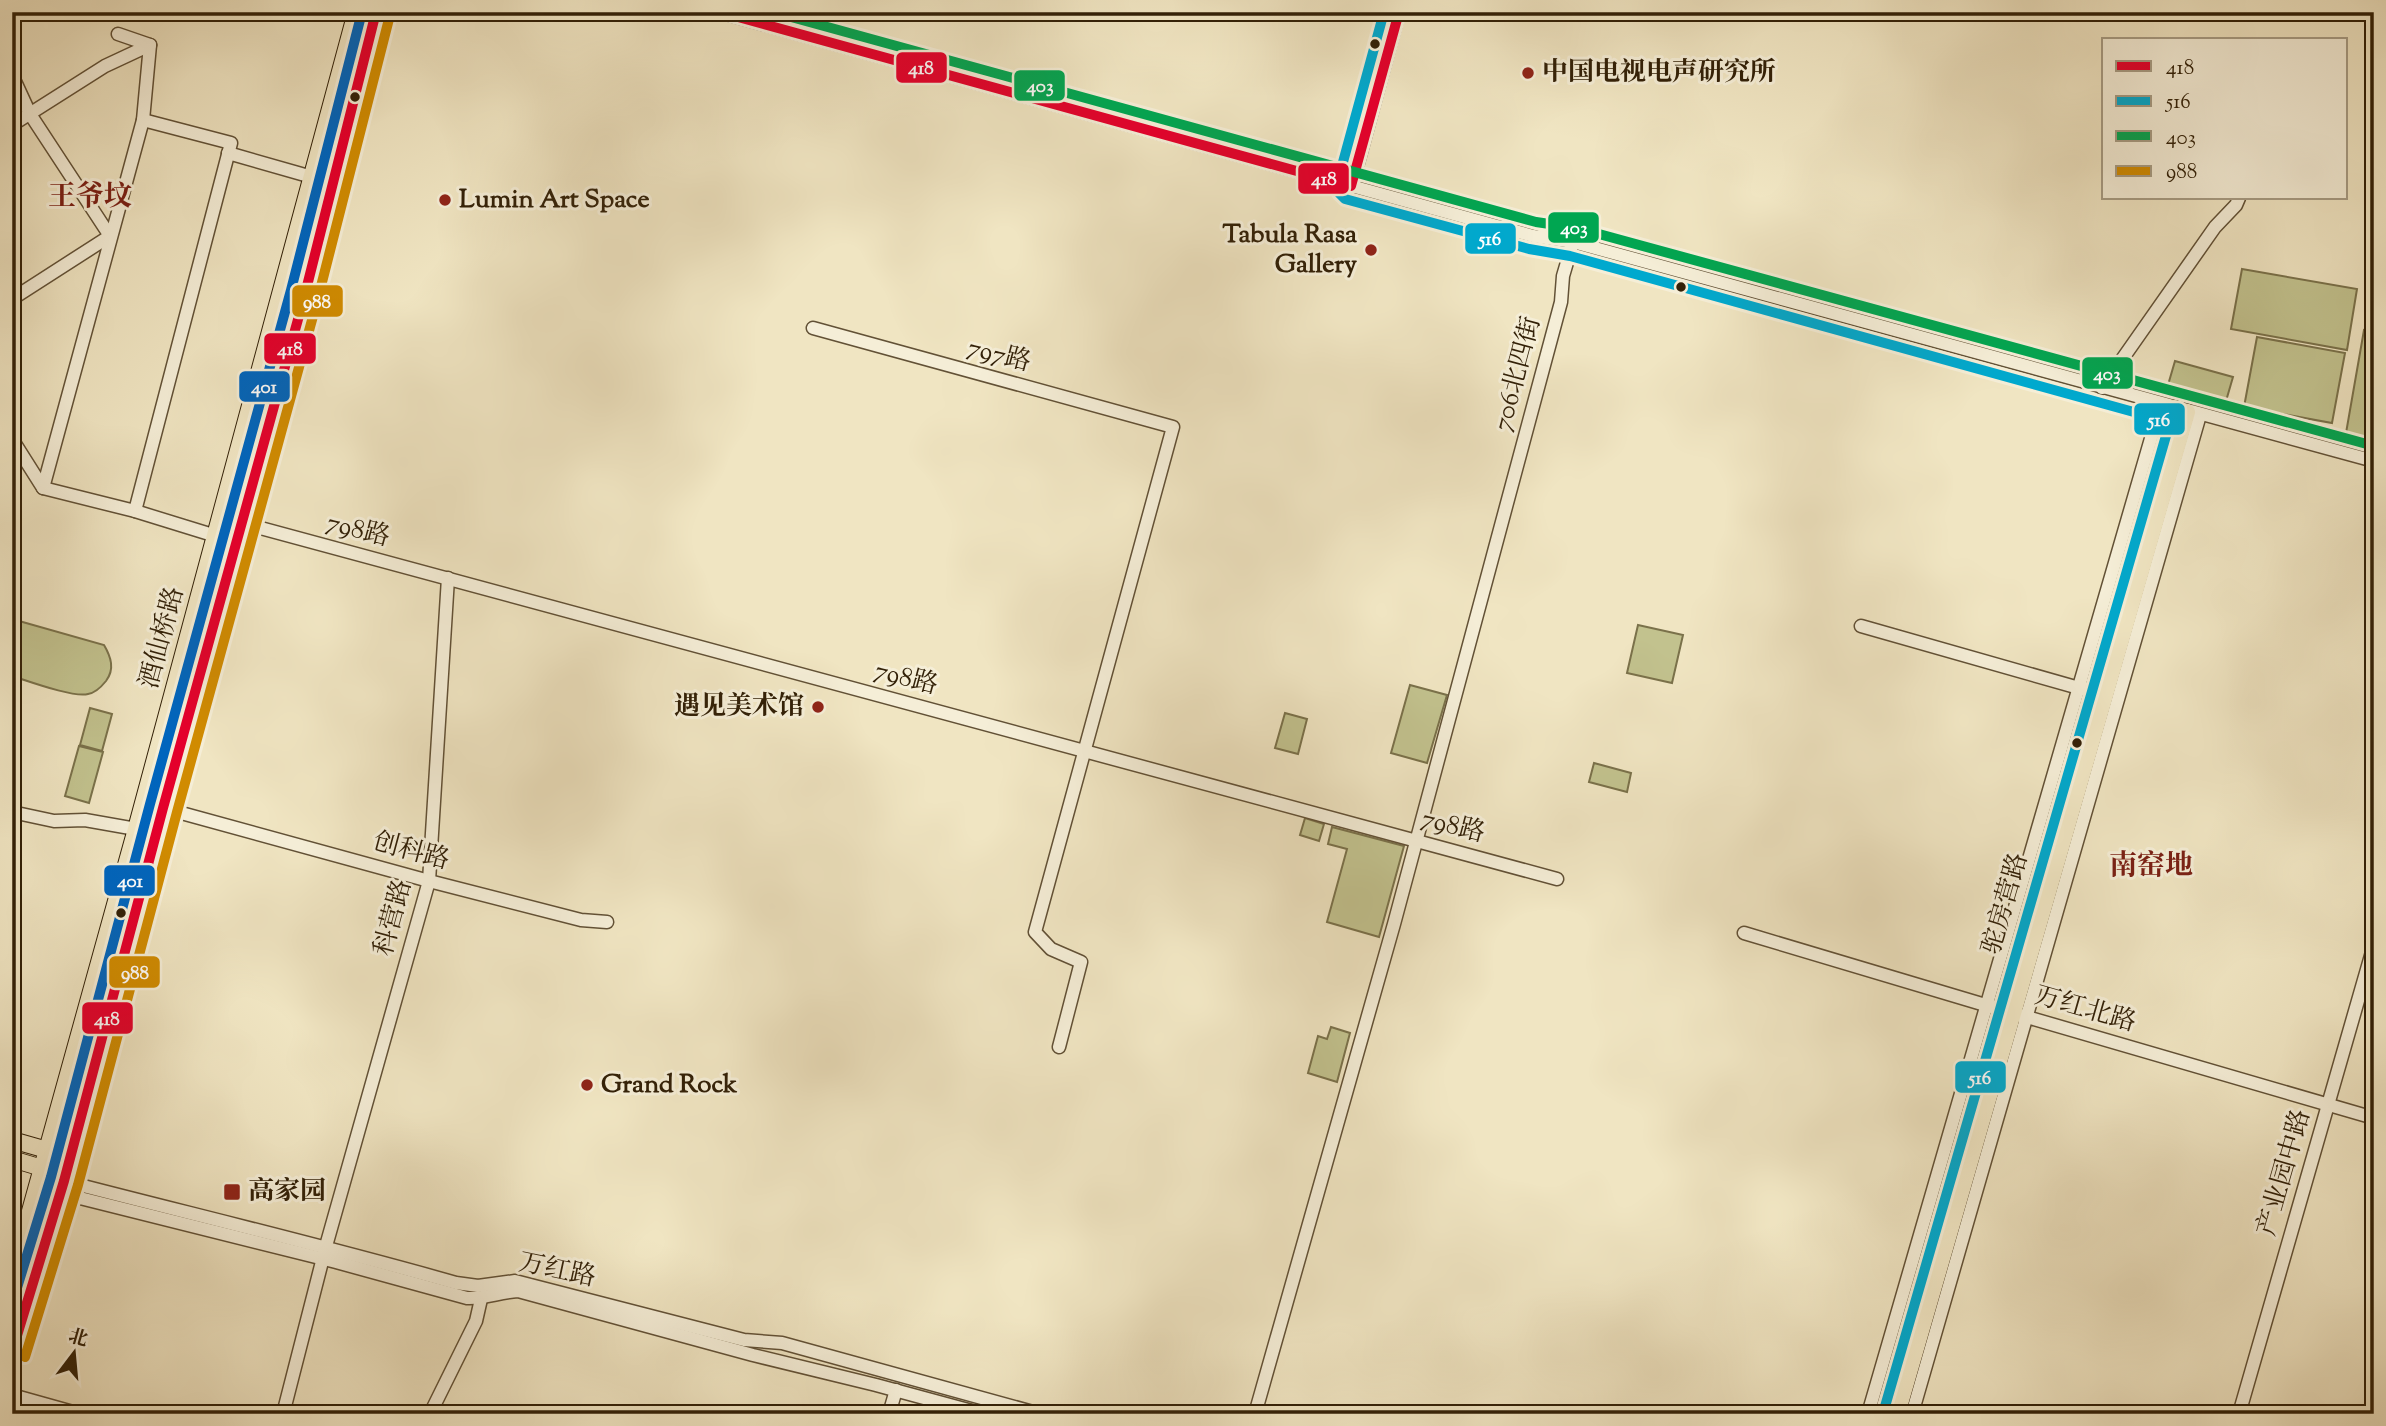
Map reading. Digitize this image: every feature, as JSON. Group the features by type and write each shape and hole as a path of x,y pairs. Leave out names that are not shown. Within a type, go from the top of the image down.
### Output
{"main road":[{"name":"酒仙桥路","path":"12,1276 216,536 356,12"},
{"name":"酒仙桥路","path":"12,1353 62,1187 163,808 309,281 376,12"},
{"name":"驼房营路","path":"1897,1414 2007,1011 2086,690 2181,410"},
{"name":"驼房营路","path":"1884,1414 2007,1011 2181,410"},
{"path":"12,1140 47,1150 62,1187"},
{"path":"12,1159 42,1168 62,1187"}],"street":[{"path":"719,12 1353,180 1536,223 1573,242 2374,461"},
{"path":"764,12 1353,180"},
{"path":"1353,180 1399,12"},
{"path":"118,34 150,45"},
{"path":"12,125 105,66 150,45"},
{"path":"43,488 143,120 150,45"},
{"path":"12,75 30,114 110,236"},
{"path":"135,511 231,143 143,120"},
{"path":"228,153 312,177"},
{"path":"2102,388 2215,227 2238,200"},
{"path":"12,299 110,236"},
{"name":"706北四街","path":"1255,1414 1380,974 1561,302 1563,276 1573,242"},
{"name":"797路","path":"813,328 1173,427 1084,751"},
{"path":"12,439 43,488 135,511 216,536"},
{"name":"798路","path":"242,523 1558,879"},
{"name":"科营路","path":"283,1414 429,881 448,578"},
{"path":"1861,626 2086,690"},
{"path":"1059,1047 1081,962 1051,949 1035,932 1084,751"},
{"name":"创科路","path":"163,808 429,881 582,920 607,922"},
{"path":"12,812 54,821 85,820 136,829"},
{"name":"万红北路","path":"1744,933 2374,1118"},
{"name":"产业园中路","path":"2239,1414 2374,945"},
{"path":"1868,1414 2007,1011"},
{"path":"1912,1414 2007,1011"},
{"name":"万红路","path":"62,1187 456,1283 478,1286 515,1281 744,1340 782,1343 1040,1414"},
{"name":"万红路","path":"325,1253 467,1298 481,1299 502,1292 517,1291 753,1356 983,1414"},
{"path":"430,1414 476,1321 481,1299"},
{"path":"890,1413 896,1390"},
{"path":"12,1395 80,1414"}],"green space":[{"path":"2242,269 2357,289 2347,350 2231,329"},
{"path":"2364,330 2374,332 2374,440 2346,433"},
{"path":"2257,337 2345,353 2332,423 2244,407"},
{"path":"2175,361 2233,377 2226,401 2168,385"},
{"path":"12,619 104,645 111,663 106,681 93,692 81,695 12,676"},
{"path":"1638,625 1683,635 1672,683 1627,673"},
{"path":"1410,685 1447,695 1427,763 1391,753"},
{"path":"90,708 112,714 102,751 80,745"},
{"path":"1285,713 1307,719 1298,754 1275,748"},
{"path":"79,746 103,752 89,803 65,796"},
{"path":"1594,763 1631,773 1627,792 1589,782"},
{"path":"1305,818 1324,824 1319,841 1300,835"},
{"path":"1332,827 1404,846 1379,937 1327,922 1347,849 1328,844"},
{"path":"1331,1027 1350,1033 1337,1082 1308,1073 1318,1036 1327,1039"}],"transit line":[{"name":"401","path":"12,1304 51,1177 291,290 362,12"},
{"name":"418","path":"12,1352 64,1181 163,808 305,294 376,12"},
{"name":"418","path":"720,12 1351,186 1399,12"},
{"name":"403","path":"773,12 1536,222 1577,228 2374,446"},
{"name":"516","path":"1384,12 1337,184 1339,193 1345,199 1529,249 1570,256 2170,422 1884,1410"},
{"name":"988","path":"25,1357 78,1185 318,298 390,15"}],"place":[{"name":"中国电视电声研究所","path":"1528,73"},
{"name":"Lumin Art Space","path":"445,200"},
{"name":"Tabula Rasa Gallery","path":"1371,250"},
{"name":"遇见美术馆","path":"818,707"},
{"name":"Grand Rock","path":"587,1085"},
{"name":"高家园","path":"232,1192"}],"district":[{"name":"王爷坟","path":"90,198"},
{"name":"南窑地","path":"2151,867"}]}
